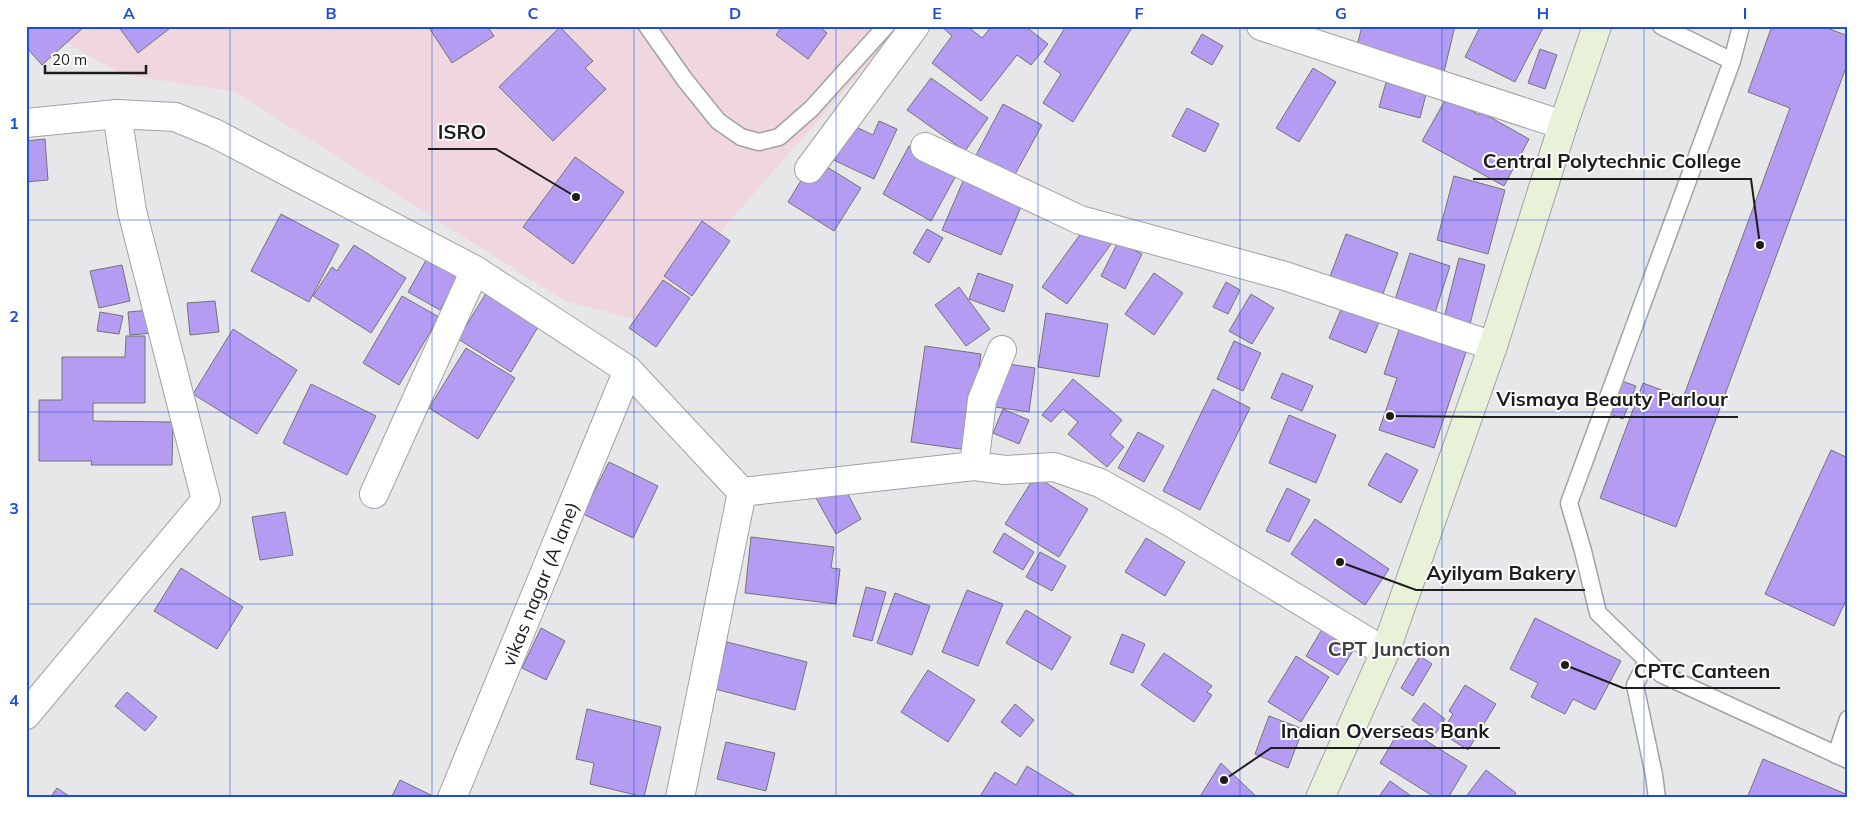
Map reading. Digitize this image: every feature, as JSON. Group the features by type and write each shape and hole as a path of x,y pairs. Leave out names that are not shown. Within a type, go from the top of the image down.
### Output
{"main road":[{"path":"1320,798 1385,652 1493,346 1563,124 1597,26"}],"street":[{"path":"810,169 915,26"},
{"path":"1261,26 1563,124"},
{"path":"26,715 206,500 132,211 117,114"},
{"path":"26,123 117,114 175,118 214,133 475,270 628,370 742,492"},
{"path":"925,146 1080,220 1285,276 1493,346"},
{"path":"374,494 475,270"},
{"path":"974,466 982,400 1002,350"},
{"name":"vikas nagar (A lane)","path":"452,798 628,370"},
{"path":"742,492 974,466 1005,470 1054,468 1100,483 1172,523 1385,652"},
{"path":"680,798 742,492"}],"lane":[{"path":"647,26 685,80 718,121 741,137 759,142 779,137 811,109 886,26"},
{"path":"1661,26 1732,61"},
{"path":"1740,26 1732,61 1569,504 1598,613 1661,674 1842,758 1848,719"},
{"path":"1647,661 1635,685 1657,798"}],"shaded area":[{"path":"37,26 901,26 642,321 565,301 235,92 122,74"}],"building":[{"path":"26,26 85,26 42,65 26,47"},
{"path":"118,26 167,26 169,29 138,53"},
{"path":"428,26 487,26 494,36 452,63"},
{"path":"782,26 819,26 827,33 808,59 776,35"},
{"path":"941,26 967,26 982,38 992,26 1025,26 1048,44 1031,65 1017,55 981,101 932,63 952,36"},
{"path":"1066,26 1133,26 1073,122 1043,103 1061,74 1044,62"},
{"path":"1362,26 1455,26 1444,72 1356,50"},
{"path":"1473,26 1544,26 1515,82 1465,57 1479,29"},
{"path":"1772,26 1822,26 1848,36 1848,62 1676,527 1600,498 1643,383 1683,398 1790,108 1748,92"},
{"path":"560,27 593,61 585,68 606,89 553,141 499,87"},
{"path":"1202,34 1223,46 1212,65 1191,53"},
{"path":"1540,49 1557,55 1545,89 1528,83"},
{"path":"1313,68 1336,82 1299,142 1276,128"},
{"path":"931,78 988,118 965,151 907,110"},
{"path":"1387,79 1427,90 1420,118 1379,107"},
{"path":"1447,97 1479,115 1481,112 1529,139 1504,186 1422,141"},
{"path":"1003,104 1042,125 1013,178 975,157"},
{"path":"1187,108 1219,124 1205,152 1172,136"},
{"path":"841,120 873,135 879,121 897,129 874,179 825,156"},
{"path":"45,139 48,180 26,182 26,141"},
{"path":"909,146 958,172 931,221 883,194"},
{"path":"575,157 624,192 573,264 523,227"},
{"path":"814,159 861,188 834,231 788,202"},
{"path":"967,172 1025,197 1001,255 942,230"},
{"path":"1454,176 1505,190 1488,254 1437,240"},
{"path":"281,214 339,245 309,302 251,271"},
{"path":"702,221 730,241 692,296 664,276"},
{"path":"1087,225 1112,243 1067,304 1042,287"},
{"path":"927,229 943,238 929,263 913,253"},
{"path":"1346,234 1398,253 1381,299 1329,279"},
{"path":"1118,242 1142,254 1125,289 1101,276"},
{"path":"354,245 406,278 371,333 313,296 332,267 337,271"},
{"path":"1410,253 1450,266 1434,316 1394,303"},
{"path":"429,255 461,272 440,310 408,292"},
{"path":"1459,258 1485,265 1470,324 1444,318"},
{"path":"122,265 130,301 99,308 90,271"},
{"path":"978,273 1013,285 1004,312 969,299"},
{"path":"1154,273 1183,293 1154,335 1125,314"},
{"path":"663,280 690,298 656,347 629,328"},
{"path":"1226,282 1240,290 1228,314 1213,307"},
{"path":"959,287 990,329 966,346 935,305"},
{"path":"488,290 541,322 511,372 458,339"},
{"path":"1251,294 1274,308 1252,344 1229,331"},
{"path":"402,296 439,317 399,385 363,363"},
{"path":"1345,300 1382,315 1366,353 1329,338"},
{"path":"215,301 219,332 190,335 187,303"},
{"path":"151,310 153,333 130,335 128,312"},
{"path":"100,312 123,316 119,334 97,331"},
{"path":"1046,313 1108,324 1099,377 1038,367"},
{"path":"1401,324 1468,346 1434,448 1379,430 1397,378 1384,374"},
{"path":"233,329 297,370 257,434 193,394"},
{"path":"126,336 145,336 145,403 93,403 93,421 173,422 172,465 91,465 92,461 39,461 39,400 62,400 62,357 125,357"},
{"path":"1234,341 1261,353 1243,391 1217,379"},
{"path":"925,346 981,354 967,450 911,442"},
{"path":"466,348 515,378 478,439 429,408"},
{"path":"1001,363 1035,368 1029,412 995,407"},
{"path":"1282,373 1313,386 1302,411 1271,398"},
{"path":"1073,379 1122,420 1110,435 1124,447 1107,467 1068,434 1078,422 1063,409 1051,422 1042,415"},
{"path":"1616,379 1636,386 1623,419 1605,412"},
{"path":"311,384 376,416 347,475 283,443"},
{"path":"1213,389 1250,408 1200,510 1163,491"},
{"path":"1003,409 1029,420 1019,444 993,433"},
{"path":"1289,415 1336,435 1316,483 1269,463"},
{"path":"1138,432 1164,446 1144,482 1118,468"},
{"path":"1831,450 1848,458 1848,596 1834,626 1765,594"},
{"path":"1386,453 1418,470 1401,503 1368,485"},
{"path":"609,462 658,486 633,538 583,514"},
{"path":"1035,476 1088,509 1059,557 1005,524"},
{"path":"842,483 861,519 836,534 816,498"},
{"path":"1287,488 1310,500 1289,542 1266,531"},
{"path":"285,512 293,555 260,560 252,517"},
{"path":"1315,519 1389,569 1365,605 1291,554"},
{"path":"1004,533 1034,552 1023,570 993,552"},
{"path":"751,537 834,547 831,568 840,569 836,604 745,593"},
{"path":"1146,538 1185,562 1165,596 1125,572"},
{"path":"1040,552 1066,566 1052,591 1026,577"},
{"path":"181,568 243,607 217,649 154,611"},
{"path":"866,587 886,592 872,641 853,636"},
{"path":"967,590 1003,604 978,666 942,652"},
{"path":"895,593 930,606 912,655 877,643"},
{"path":"1026,610 1071,637 1052,670 1006,643"},
{"path":"1535,618 1621,661 1595,710 1573,699 1565,714 1531,697 1538,683 1510,669"},
{"path":"1324,626 1356,646 1338,675 1306,656"},
{"path":"541,628 565,641 546,680 522,668"},
{"path":"1122,634 1145,644 1133,673 1110,664"},
{"path":"727,642 807,662 795,710 715,689"},
{"path":"1164,653 1212,686 1207,692 1212,695 1194,722 1141,685"},
{"path":"1296,656 1329,677 1301,722 1268,702"},
{"path":"1420,656 1432,664 1413,696 1401,688"},
{"path":"928,670 975,700 948,742 901,712"},
{"path":"1465,685 1496,704 1468,750 1441,733 1453,714 1449,711"},
{"path":"127,692 157,717 145,731 115,706"},
{"path":"1424,703 1445,719 1434,736 1412,720"},
{"path":"1015,704 1034,720 1020,737 1001,722"},
{"path":"587,709 661,727 644,797 590,784 594,763 576,759"},
{"path":"1269,716 1303,729 1288,768 1255,754"},
{"path":"1402,726 1467,766 1448,798 1436,798 1380,763"},
{"path":"726,742 775,753 766,791 717,779"},
{"path":"1763,759 1848,795 1848,798 1747,798"},
{"path":"1221,763 1258,798 1199,798"},
{"path":"1027,766 1079,798 979,798 995,772 1016,785"},
{"path":"1486,770 1516,793 1513,798 1465,798"},
{"path":"400,780 433,796 433,798 391,798"},
{"path":"1390,781 1414,798 1378,798"},
{"path":"57,788 72,798 50,798"}],"place":[{"name":"ISRO","path":"576,197"},
{"name":"Central Polytechnic College","path":"1760,245"},
{"name":"Vismaya Beauty Parlour","path":"1390,416"},
{"name":"Ayilyam Bakery","path":"1340,562"},
{"name":"CPTC Canteen","path":"1565,665"},
{"name":"Indian Overseas Bank","path":"1224,780"}],"district":[{"name":"CPT Junction","path":"1389,649"}]}
